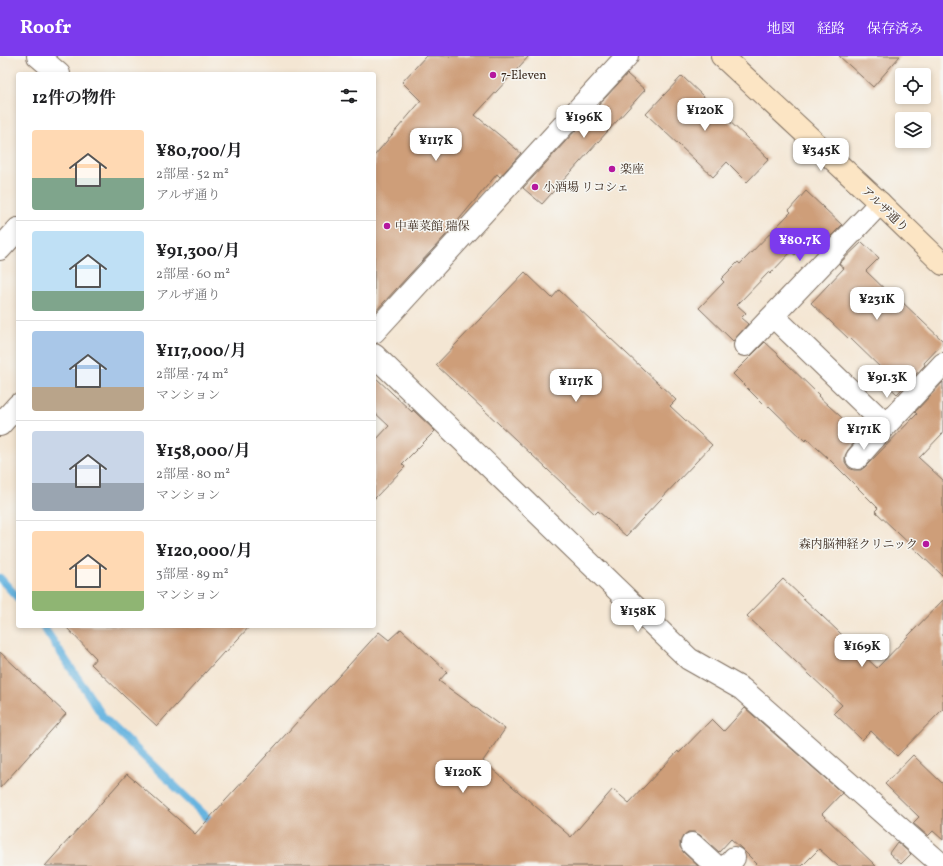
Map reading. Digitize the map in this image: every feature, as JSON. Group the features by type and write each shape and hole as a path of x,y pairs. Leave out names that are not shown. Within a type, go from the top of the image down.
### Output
{"street":[{"path":"38,56 57,72"},
{"path":"376,330 627,56"},
{"name":"アルザ通り","path":"722,56 880,203 943,264"},
{"path":"745,345 880,203"},
{"path":"0,249 16,231"},
{"path":"774,316 886,425"},
{"path":"376,357 689,659 742,689 943,866"},
{"path":"856,458 943,364"},
{"path":"692,844 726,863"}],"building":[{"path":"426,56 529,56 475,115 521,153 500,177 497,174 445,236 376,311 376,154 421,101 402,82"},
{"path":"839,56 900,56 873,87"},
{"path":"627,74 645,90 542,204 523,188"},
{"path":"682,76 769,159 747,182 727,162 713,177 646,114"},
{"path":"806,191 842,225 821,246 812,238 795,255 791,252 737,305 746,313 741,318 748,324 733,341 699,308 724,282 721,279 738,262 740,264 791,212 789,210"},
{"path":"862,242 879,258 866,271 896,300 898,298 943,341 943,343 924,363 925,365 897,394 879,377 885,372 811,303 844,268 839,264"},
{"path":"525,272 552,298 559,290 676,400 670,406 712,445 626,536 598,511 595,514 436,365"},
{"path":"765,342 819,395 818,396 861,435 848,450 845,456 845,462 849,468 854,470 861,470 866,466 917,414 915,412 943,382 943,433 919,458 943,480 943,576 875,511 878,508 828,458 807,439 805,441 769,406 767,408 733,374"},
{"path":"376,378 412,412 413,410 435,431 402,464 405,467 376,497 376,440 389,426 376,414"},
{"path":"783,579 877,668 943,600 943,709 897,756 871,731 862,740 834,713 842,705 747,616"},
{"path":"67,628 248,628 225,653 224,652 157,726 91,664 96,658"},
{"path":"401,629 447,672 439,681 505,729 483,761 571,837 613,789 629,803 678,751 679,753 712,719 724,731 745,708 842,793 822,814 876,866 838,866 819,849 802,866 759,866 731,839 719,852 700,835 694,832 688,832 683,836 680,842 680,847 684,853 698,866 45,866 127,774 195,834 379,632 389,640"},
{"path":"0,652 66,714 0,788"},
{"path":"913,755 943,784 943,840 933,831 928,836 913,823 919,817 885,784"},
{"path":"897,842 911,854 901,864 889,853"}],"waterway":[{"path":"0,578 16,596"},
{"path":"44,628 104,718 217,827"}],"place":[{"name":"7-Eleven","path":"493,75"},
{"name":"楽座","path":"612,169"},
{"name":"小酒場 リコシェ","path":"535,187"},
{"name":"中華菜館 瑞保","path":"387,226"},
{"name":"森内脳神経クリニック","path":"926,544"}]}
